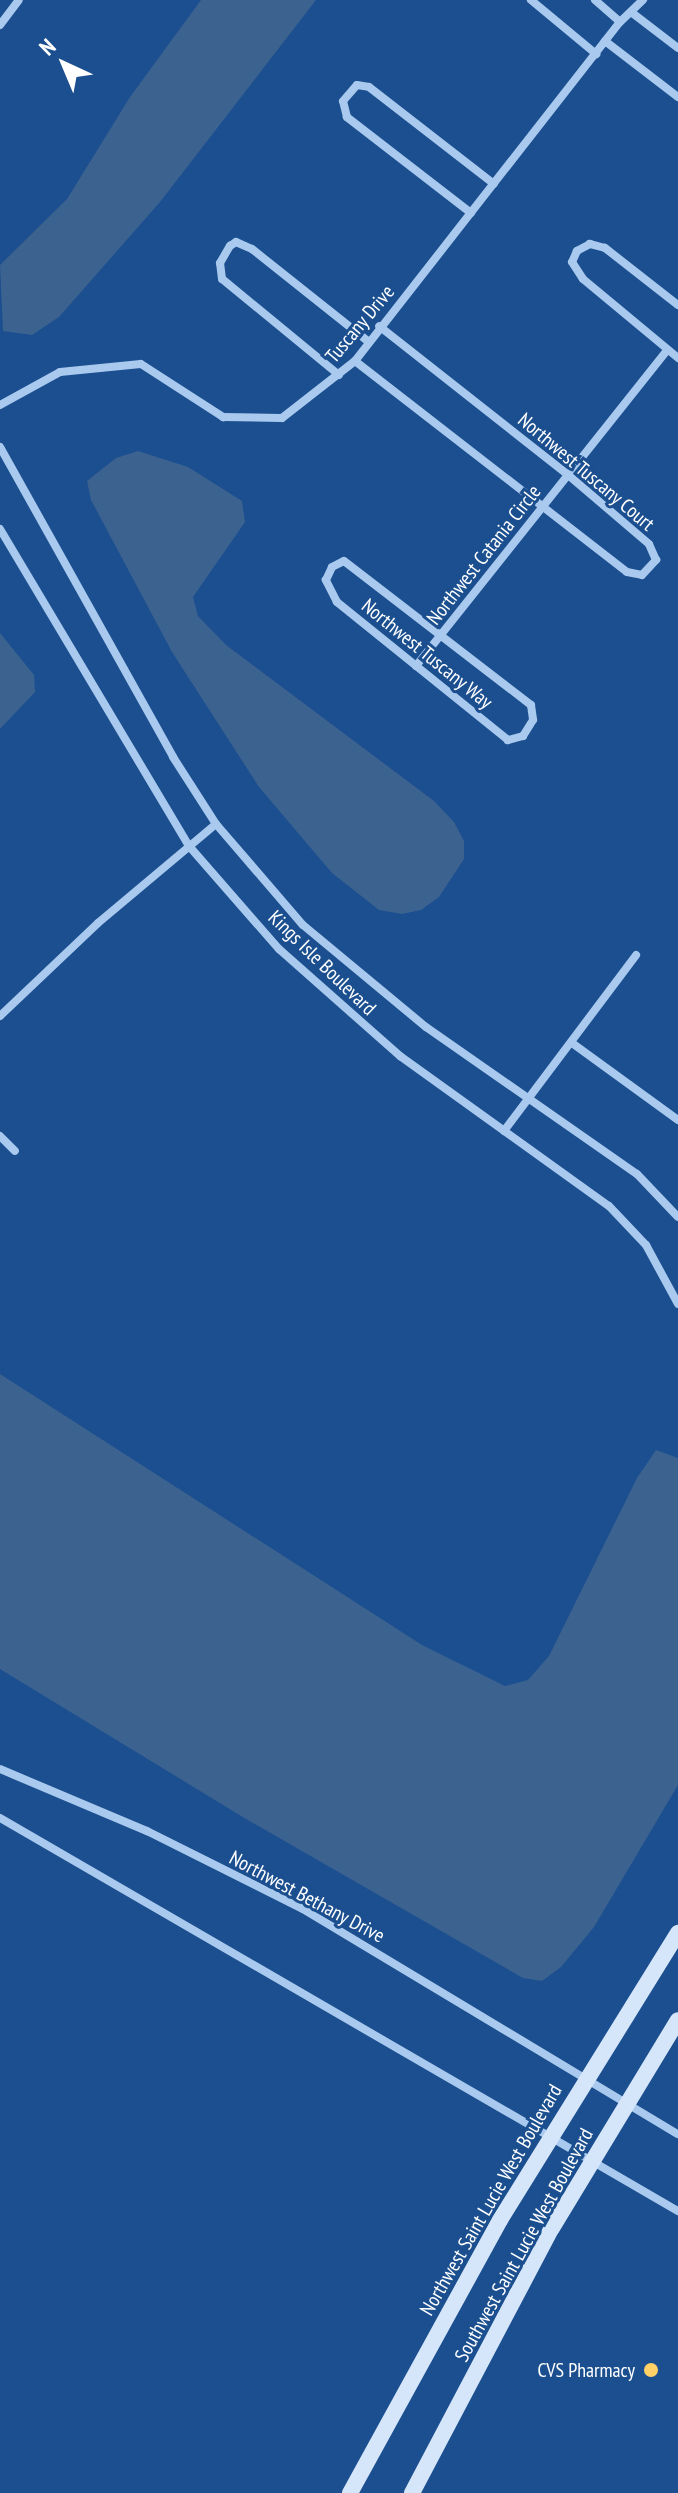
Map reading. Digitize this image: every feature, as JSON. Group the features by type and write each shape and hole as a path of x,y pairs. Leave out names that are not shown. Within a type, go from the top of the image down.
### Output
{"main road":[{"name":"Northwest Saint Lucie West Boulevard","path":"350,2493 550,2138 678,1933"},
{"name":"Southwest Saint Lucie West Boulevard","path":"412,2493 592,2160 678,2020"}],"street":[{"path":"0,25 19,0"},
{"path":"531,0 596,54"},
{"path":"595,0 620,22"},
{"name":"Tuscany Drive","path":"0,405 60,372 141,364 223,417 282,418 355,361 379,326 620,22 643,0"},
{"path":"631,12 678,48"},
{"path":"605,41 678,97"},
{"path":"471,213 347,117 343,101 357,85 369,87 494,184"},
{"path":"339,375 222,279 220,263 230,246 236,242 252,249 369,342"},
{"path":"678,305 605,248 590,244 577,251 572,262 583,279 678,358"},
{"name":"Northwest Tuscany Court","path":"355,361 627,572 642,575 656,560 649,544 567,474 379,326"},
{"name":"Northwest Catania Circle","path":"416,666 667,350"},
{"name":"Kings Isle Boulevard","path":"0,447 173,757 216,824 303,925 426,1027 637,1174 678,1217"},
{"name":"Kings Isle Boulevard","path":"0,529 189,846 279,949 345,1010 609,1206 646,1245 678,1304"},
{"name":"Northwest Tuscany Way","path":"344,561 357,568 443,635 531,705 533,720 523,736 508,740 337,602 326,580 332,567 344,561"},
{"path":"0,1016 216,824"},
{"path":"504,1131 636,955"},
{"path":"572,1043 678,1120"},
{"path":"0,1136 15,1151"},
{"name":"Northwest Bethany Drive","path":"0,1769 147,1831 303,1909 587,2076 678,2134"},
{"path":"0,1818 380,2034 550,2138 678,2211"}],"water":[{"path":"201,0 316,0 160,202 59,317 32,335 3,331 0,265 67,199 130,97"},
{"path":"138,451 188,467 242,501 245,522 193,597 198,616 226,645 434,801 454,822 464,841 464,859 439,897 421,910 402,914 379,910 332,873 259,787 172,652 91,500 87,481 116,458"},
{"path":"0,633 34,675 35,692 0,729"},
{"path":"0,1374 422,1645 505,1686 528,1680 549,1656 637,1478 656,1450 678,1458 678,1785 594,1927 561,1967 542,1981 523,1978 246,1819 0,1669"}],"place":[{"name":"CVS Pharmacy","path":"651,2370"}]}
